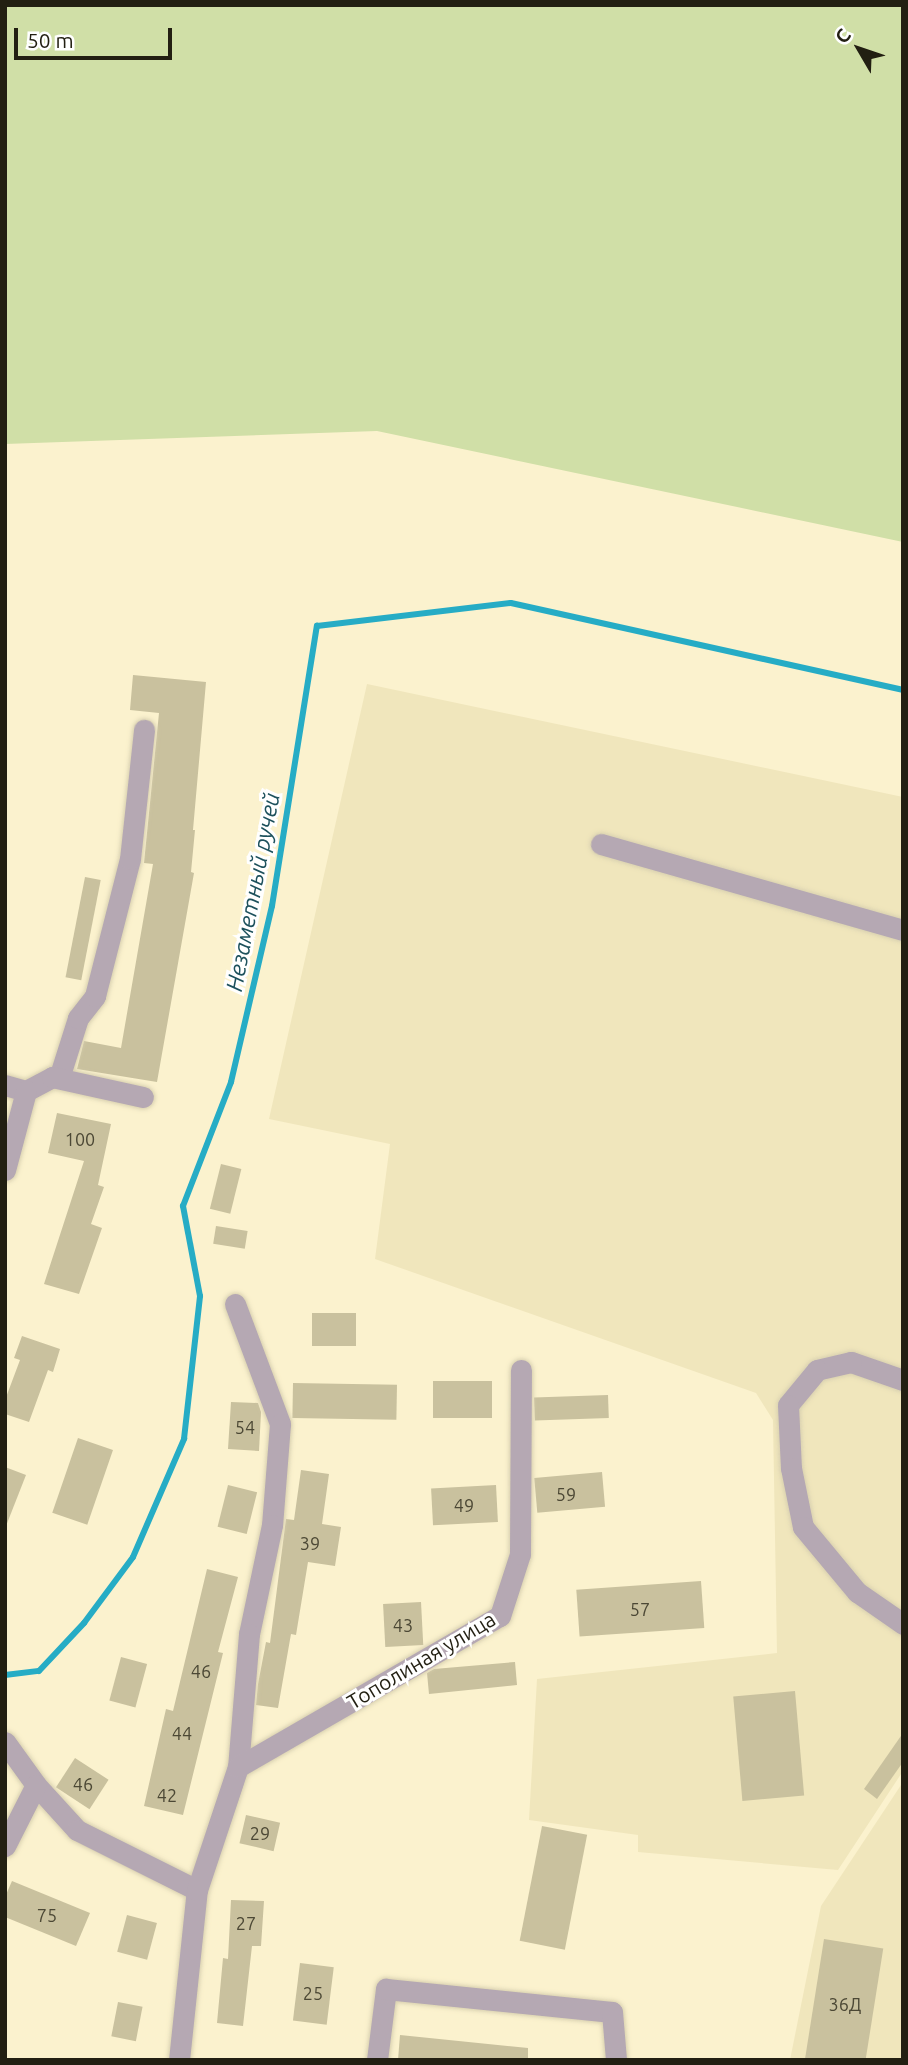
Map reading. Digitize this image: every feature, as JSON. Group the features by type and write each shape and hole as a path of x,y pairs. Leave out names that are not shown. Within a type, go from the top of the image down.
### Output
{"street":[{"path":"59,1078 78,1018 95,996 130,859 144,730"},
{"path":"601,844 903,930"},
{"path":"5,1085 26,1091 52,1077 143,1097"},
{"path":"5,1170 26,1091"},
{"path":"179,2060 197,1890 238,1767 248,1634 272,1525 279,1424 235,1304"},
{"path":"903,1380 851,1362 817,1370 788,1405 791,1468 803,1527 857,1592 903,1624"},
{"name":"Тополиная улица","path":"238,1767 500,1616 520,1554 521,1370"},
{"path":"5,1742 36,1785 77,1830 197,1890"},
{"path":"5,1846 36,1785"},
{"path":"377,2060 386,1989 612,2012 617,2060"}],"shaded area":[{"path":"367,684 903,797 903,1771 838,1870 638,1852 638,1835 529,1820 537,1679 777,1653 773,1420 756,1393 375,1259 390,1144 269,1119"},
{"path":"903,1782 903,2060 790,2060 821,1906"}],"green space":[{"path":"5,5 903,5 903,542 377,431 5,444"}],"building":[{"path":"133,675 206,682 193,830 191,872 194,873 157,1082 77,1069 84,1041 121,1048 153,864 144,863 159,713 130,710"},
{"path":"85,877 101,880 81,980 66,977"},
{"path":"57,1113 111,1124 98,1185 104,1187 91,1224 102,1228 79,1294 44,1284 84,1161 48,1153"},
{"path":"221,1164 241,1169 230,1214 210,1209"},
{"path":"216,1226 248,1231 245,1249 213,1244"},
{"path":"312,1313 356,1313 356,1346 312,1346"},
{"path":"22,1336 60,1349 53,1372 48,1370 29,1422 5,1414 5,1400 20,1360 14,1358"},
{"path":"433,1381 492,1381 492,1418 433,1418"},
{"path":"293,1383 397,1385 396,1420 292,1418"},
{"path":"608,1395 609,1418 535,1421 534,1398"},
{"path":"231,1402 258,1403 261,1412 259,1451 228,1449"},
{"path":"78,1438 113,1450 87,1525 52,1513"},
{"path":"5,1467 26,1475 6,1526 5,1526"},
{"path":"301,1470 329,1474 322,1524 341,1527 335,1566 308,1562 296,1635 291,1634 278,1708 256,1705 266,1642 270,1643 286,1519 294,1520"},
{"path":"602,1472 605,1507 537,1513 534,1478"},
{"path":"228,1485 257,1492 247,1534 218,1527"},
{"path":"496,1485 498,1522 433,1525 431,1488"},
{"path":"207,1569 238,1577 218,1652 223,1653 183,1815 144,1806 166,1709 173,1711"},
{"path":"701,1581 704,1628 580,1637 576,1590"},
{"path":"421,1602 423,1645 385,1647 383,1604"},
{"path":"121,1657 147,1664 135,1707 109,1700"},
{"path":"515,1662 517,1685 429,1694 427,1673 434,1669"},
{"path":"795,1691 804,1796 742,1801 733,1696"},
{"path":"903,1733 903,1762 877,1799 864,1789"},
{"path":"75,1758 109,1780 89,1809 56,1787"},
{"path":"246,1815 280,1823 274,1851 239,1843"},
{"path":"542,1826 587,1835 565,1950 520,1941"},
{"path":"12,1881 90,1913 76,1946 5,1917 5,1897"},
{"path":"231,1900 264,1901 261,1946 252,1946 243,2026 217,2023 223,1958 228,1959"},
{"path":"127,1915 157,1923 147,1960 117,1952"},
{"path":"824,1939 883,1948 866,2060 805,2059"},
{"path":"300,1963 334,1967 327,2025 293,2021"},
{"path":"118,2002 143,2007 136,2041 111,2036"},
{"path":"400,2035 528,2048 528,2060 398,2060"}],"waterway":[{"name":"Незаметный ручей","path":"5,1675 39,1671 84,1623 133,1557 184,1439 200,1296 183,1206 231,1082 272,906 317,626 511,603 903,690"}]}
